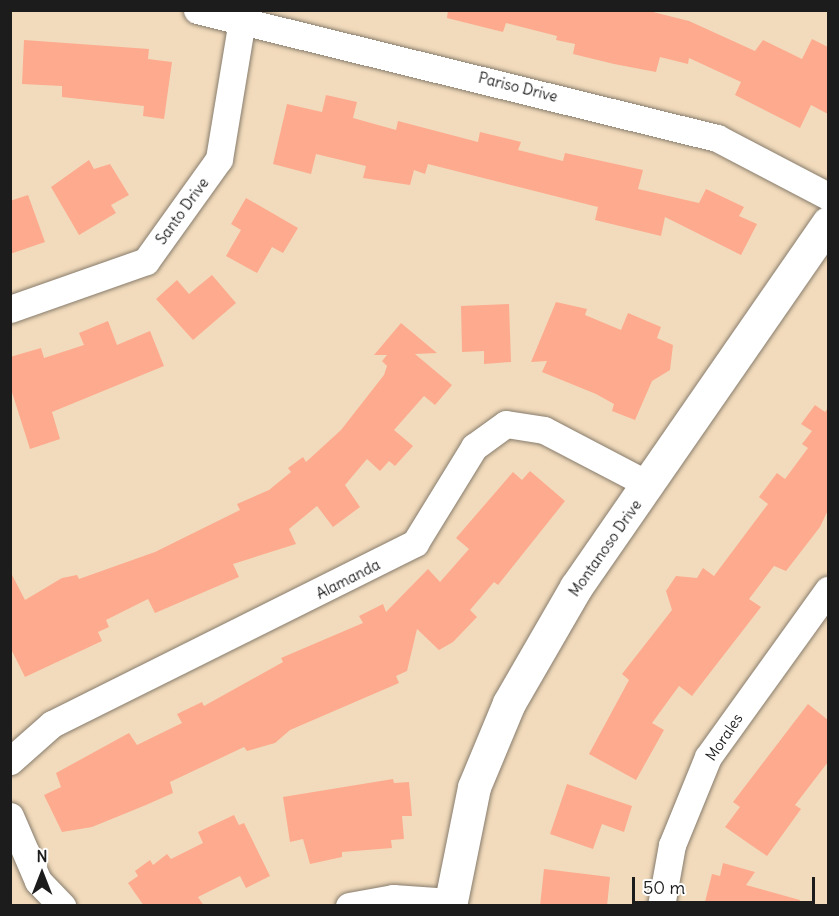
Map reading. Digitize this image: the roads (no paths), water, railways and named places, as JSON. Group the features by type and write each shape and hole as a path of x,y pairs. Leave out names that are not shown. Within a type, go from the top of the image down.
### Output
{"street":[{"name":"Pariso Drive","path":"197,10 717,138 828,196"},
{"name":"Santo Drive","path":"10,309 146,261 219,159 242,20"},
{"name":"Montanoso Drive","path":"450,904 474,787 509,703 576,587 649,485 828,223"},
{"name":"Alamanda","path":"10,761 52,724 415,543 474,447 506,424 544,430 649,485"},
{"name":"Morales","path":"661,906 672,845 708,757 828,590"},
{"path":"10,816 38,881 62,906"},
{"path":"349,906 393,898 450,904"}]}
